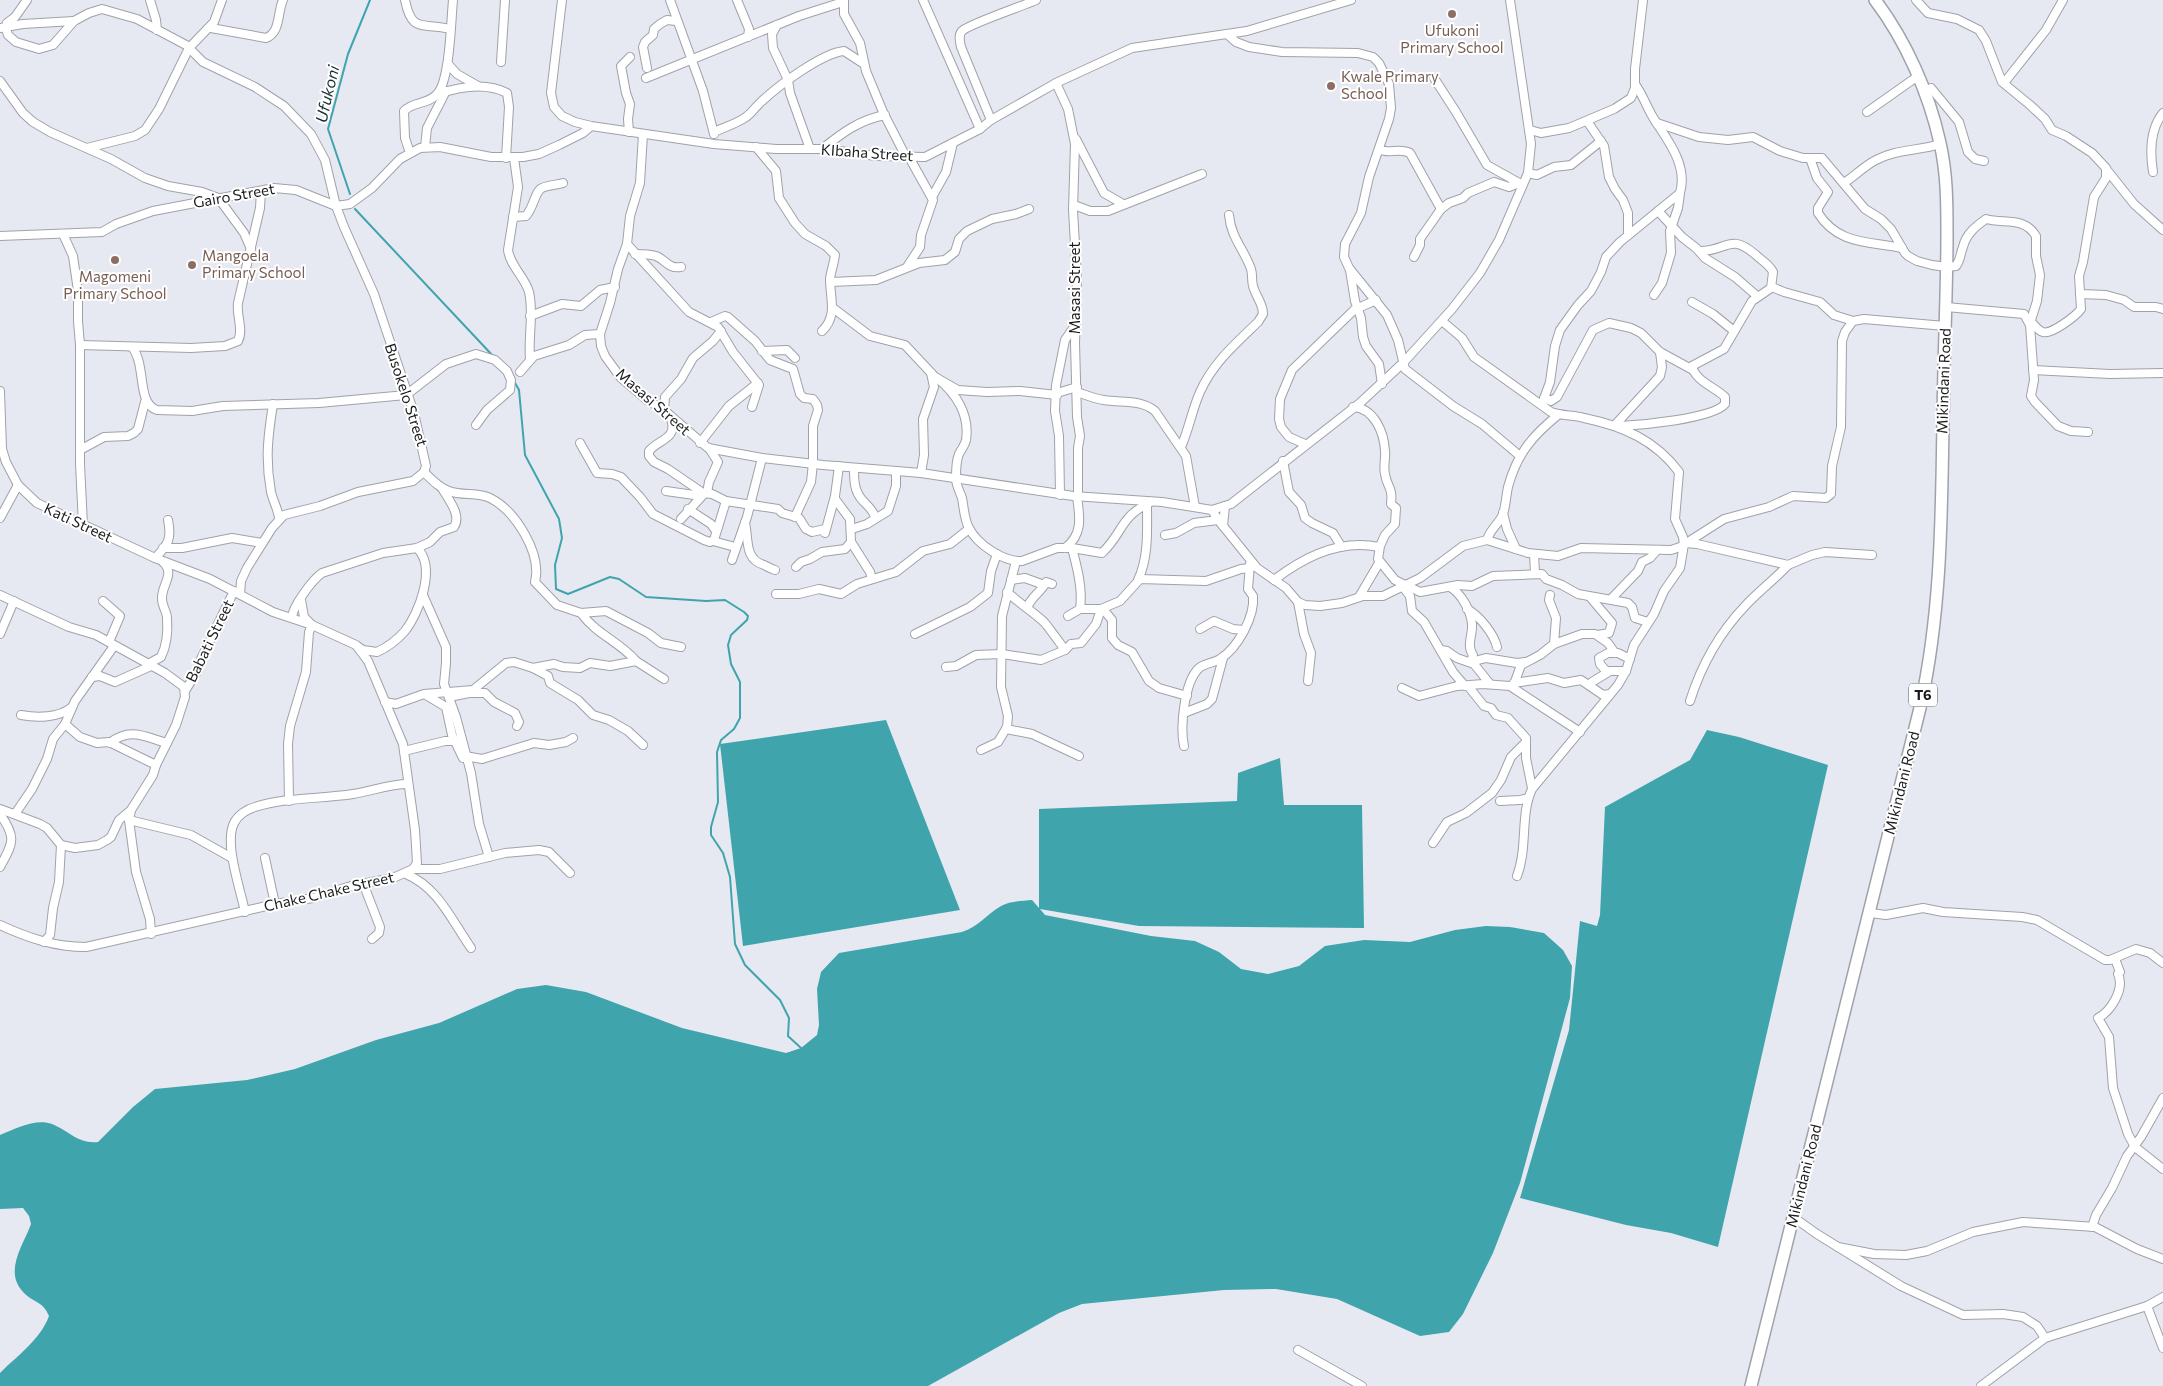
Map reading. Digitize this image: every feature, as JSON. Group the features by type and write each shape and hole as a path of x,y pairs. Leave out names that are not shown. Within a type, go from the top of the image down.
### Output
{"highway":[{"name":"Mikindani Road","path":"1751,1386 1920,708 1935,624 1942,525 1941,469 1947,267 1946,198 1940,144 1918,76 1902,41 1875,0"}],"street":[{"path":"4,27 15,18 27,0"},
{"path":"150,0 157,30"},
{"path":"210,28 266,38 274,34 277,27 278,12 282,0"},
{"path":"404,0 409,18 414,24 450,29"},
{"path":"438,94 448,64 453,0"},
{"path":"501,62 505,0"},
{"name":"KIbaha Street","path":"562,0 552,79 552,100 562,116 575,122 590,126 714,144 822,149 876,156 907,157 925,156 953,143 1056,83 1132,48 1247,32 1351,0"},
{"path":"670,0 710,114 714,132 714,144"},
{"path":"737,0 749,29 748,37"},
{"path":"923,0 980,129"},
{"path":"990,120 962,47 960,34 968,28 1036,0"},
{"path":"1308,681 1311,653 1304,634 1298,602 1286,588 1250,565 1212,510 1231,504 1382,384 1442,321 1480,273 1507,224 1521,184 1528,173 1531,144 1530,130 1510,0"},
{"path":"1530,130 1541,134 1558,132 1587,121 1629,100 1634,92 1643,0"},
{"path":"1916,0 1928,13 1957,19 1979,30 1986,41 2000,78 2004,83 2045,120 2052,130 2066,136 2103,162 2106,170 2134,204 2163,230"},
{"path":"2004,83 2046,30 2063,0"},
{"path":"87,148 135,136 145,130 159,109 189,48 210,28 220,1"},
{"path":"676,21 667,20 660,24 654,29 653,35 645,42 643,47 648,74 692,60 776,25 844,1"},
{"path":"844,1 842,8 861,46 864,64 885,116 907,157 932,197"},
{"name":"Busokelo Street","path":"74,21 83,15 102,9 137,19 189,48 194,56 203,62 255,87 284,106 311,134 325,160 336,206 372,289 406,395 414,413 426,458 424,472"},
{"path":"4,27 8,35 16,42 39,49 53,45 74,21"},
{"path":"4,27 74,21"},
{"path":"776,25 772,34 773,48 788,80 790,93 810,149"},
{"path":"1227,34 1236,42 1249,47 1282,52 1358,53 1373,57 1385,72 1390,92 1390,119 1369,177 1361,213 1344,248 1344,257 1349,268 1361,318 1364,341 1380,364 1382,384"},
{"path":"714,132 747,117 760,102 788,80 811,65 839,51 851,54 864,64"},
{"path":"629,132 630,104 621,66 630,57"},
{"path":"448,64 457,74 480,87"},
{"path":"1867,112 1918,76"},
{"path":"1434,78 1487,165 1521,184"},
{"path":"0,81 23,112 33,122 145,178 168,186 202,192 220,199 244,233 251,249"},
{"name":"Masasi Street","path":"1056,83 1068,109 1075,137 1074,205 1077,279 1075,391 1080,436 1077,497 1079,533 1068,548"},
{"path":"1635,84 1671,142 1683,180 1678,208 1671,225 1671,253 1662,283 1654,295"},
{"path":"410,152 405,138 404,111 410,105 425,102 438,94 459,88 480,87 504,91 508,95 506,158"},
{"path":"1931,88 1959,122 1968,152 1975,159 1984,161"},
{"path":"425,147 427,128 446,92"},
{"path":"2153,172 2150,156 2154,132 2163,113"},
{"path":"822,149 852,127 868,119 885,116"},
{"path":"1587,121 1605,148 1609,177 1614,189 1623,200 1628,214 1628,235"},
{"path":"1658,123 1700,138 1728,140 1753,138 1780,151 1803,158 1818,157 1824,159 1865,210 1881,219 1891,228 1904,253 1917,261 1947,267 1956,266 1959,262 1965,240 1975,227 1986,219 1999,222 2011,220 2027,227 2036,236 2036,256 2040,275 2037,301 2029,319 2034,370 2031,396 2058,426 2071,431 2088,432"},
{"path":"336,206 350,204 372,188 400,159 410,152 425,147 440,147 491,157 514,158 539,154 577,137 590,126"},
{"path":"520,372 530,359 543,351 569,344 585,335 600,334 627,244 630,216 640,183 643,134"},
{"path":"1075,137 1104,193 1123,204"},
{"path":"1528,173 1537,175 1554,167 1571,165 1601,141"},
{"path":"907,268 920,247 921,235 932,204 932,197 946,172 953,143"},
{"path":"1844,183 1876,160 1902,151 1940,144"},
{"path":"756,147 776,171 779,198 795,223 805,234 834,253 831,282 833,308 831,319 822,331"},
{"path":"1379,149 1386,152 1402,150 1410,153 1440,209"},
{"path":"514,158 518,187 508,254 528,288 530,359"},
{"path":"1810,158 1817,178 1828,192 1818,208 1818,213 1832,229 1852,241 1902,248"},
{"path":"1946,307 2024,314 2041,331 2048,332 2079,312 2081,307 2079,276 2092,204 2094,197 2106,178 2106,170"},
{"path":"1074,205 1090,211 1101,212 1111,210 1202,174"},
{"path":"1414,256 1420,245 1420,239 1440,209 1448,203 1463,198 1468,193 1494,182 1510,187 1521,184"},
{"path":"513,218 526,216 529,213 534,205 536,194 542,188 563,184"},
{"name":"Gairo Street","path":"0,236 102,232 116,224 153,211 274,188 286,188 336,206"},
{"path":"80,344 132,347 205,347 225,346 238,341 241,335 237,315 238,303 260,208 261,191"},
{"path":"1543,401 1550,382 1555,346 1560,330 1591,291 1608,254 1628,235 1680,193"},
{"path":"831,282 876,280 919,263 945,260 954,252 959,240 967,231 992,218 1016,214 1029,209"},
{"path":"1658,211 1705,258 1734,275 1757,296"},
{"path":"1181,447 1189,430 1200,391 1214,365 1258,322 1263,314 1262,304 1253,286 1250,269 1244,254 1232,234 1229,215"},
{"path":"63,234 73,256 76,269 80,344 80,450 83,525"},
{"path":"1693,370 1692,366 1695,362 1718,354 1724,349 1757,296 1766,293 1772,287 1774,276 1769,266 1740,243 1700,252"},
{"path":"627,244 689,312 711,322 720,331 733,352 758,383 759,387 752,407"},
{"path":"635,254 652,255 661,258 670,266 681,267"},
{"path":"1349,268 1376,300 1393,328 1405,369 1458,410 1482,424 1520,456"},
{"path":"530,316 562,304 581,306 600,290 615,286"},
{"path":"1772,287 1820,302 1834,315 1853,321 1864,319 1945,326"},
{"path":"2080,294 2106,295 2124,300 2134,307 2163,309"},
{"path":"1305,444 1290,437 1281,427 1279,419 1280,399 1289,375 1296,364 1358,308 1376,300"},
{"path":"1692,302 1714,314 1734,331"},
{"path":"833,308 870,336 905,345 934,376 947,386 963,408 966,422 966,441 956,461 955,478 969,529 980,541 997,554 1016,561 1027,559 1050,549 1068,548 1103,552 1120,531 1126,518 1137,508 1149,503 1145,565 1138,580 1120,601 1102,609 1080,609 1068,616"},
{"path":"711,322 725,316 728,317 755,341 770,360 793,369 800,394 804,398 813,398 817,405 818,415 813,426 813,463 810,486 795,517"},
{"path":"1442,321 1462,338 1474,358 1543,401 1558,415 1580,417 1616,425 1665,422 1708,413 1722,408 1727,401 1725,397 1700,379 1693,370 1660,352 1641,334 1631,328 1609,323 1593,330 1586,340 1557,398 1551,401 1543,401"},
{"path":"1298,602 1309,605 1324,605 1342,603 1359,596 1383,596 1432,570 1463,546 1487,540 1534,554 1560,556 1581,548 1674,549 1724,519 1769,507 1793,496 1826,498 1831,494 1832,466 1841,426 1842,341 1845,332 1853,321"},
{"path":"1060,495 1059,436 1055,411 1056,385 1065,340 1076,324"},
{"path":"664,410 665,397 680,379 693,358 716,338 720,331"},
{"name":"Masasi Street","path":"600,334 601,346 605,356 621,378 647,400 664,410 700,443 709,448 762,458 931,474 1060,495 1212,510"},
{"path":"80,450 104,437 128,436 138,429 145,402 141,366 132,347"},
{"path":"762,351 787,350 795,358"},
{"path":"1616,425 1660,376 1662,367 1660,352"},
{"path":"145,402 151,408 157,410 192,411 224,406 354,401 406,395 446,364 472,355 489,357 495,360 509,375 511,380 511,389 487,410 476,425"},
{"path":"2034,370 2110,374 2163,372"},
{"path":"934,376 958,390 987,392 1020,391 1057,394 1075,391 1104,400 1134,402 1151,408 1159,416 1186,456 1190,468 1195,507"},
{"path":"921,473 924,456 922,419 934,387 934,376"},
{"path":"700,443 729,406 758,383"},
{"name":"Kati Street","path":"0,391 2,449 10,471 18,485 37,504 158,560 210,579 237,593"},
{"path":"273,404 267,437 268,472 271,493 279,518"},
{"path":"1354,407 1369,413 1380,430 1384,445 1385,474 1392,492 1392,504 1396,508 1396,518 1395,524 1385,535 1379,547 1378,559 1393,579 1404,586 1424,592 1458,585 1472,586 1493,576 1542,574 1546,579 1562,585 1574,593 1628,603 1632,607 1635,618 1648,622"},
{"path":"1516,549 1506,528 1503,513 1508,489 1520,456 1528,443 1558,415"},
{"path":"670,417 674,427 672,431 662,442 650,450 649,456 654,462 668,469 704,494"},
{"path":"1517,876 1523,860 1528,798 1532,788 1580,732 1626,671 1634,644 1654,614 1664,591 1680,568 1684,544 1675,519 1679,472 1666,455 1616,425"},
{"path":"580,443 597,472 612,474 621,478 640,496 652,514 704,540 748,548"},
{"path":"681,519 688,509 704,494 718,462 709,448"},
{"path":"732,560 745,524 762,458"},
{"path":"1284,461 1288,492 1301,506 1305,518 1333,533 1341,546"},
{"path":"666,491 704,494 726,501 776,509 799,518 808,531 825,531 834,499 839,466"},
{"path":"854,468 856,490 875,517"},
{"path":"852,529 867,524 889,509 896,486 896,471"},
{"path":"417,548 425,565 423,595 411,622 392,643 377,652 363,650 312,625 273,612 237,593 241,580 279,518 287,513 320,506 358,492 413,481 424,472 449,492 482,495 500,505 511,516 531,547 537,569 535,582 537,586 557,605 581,613 606,611 648,633 661,643 681,647"},
{"path":"0,518 18,485"},
{"path":"292,617 293,609 314,579 326,571 383,553 417,548 430,542 436,535 454,528 456,524 454,510 442,488"},
{"path":"796,567 801,562 822,552 845,549 851,542 852,529 849,516 834,499"},
{"path":"713,541 726,501"},
{"path":"1220,523 1225,506"},
{"path":"688,509 711,524 716,531"},
{"path":"1487,540 1490,530 1503,513"},
{"path":"165,673 161,657 166,640 168,617 162,599 169,574 167,566 158,560 163,548 169,542 168,520"},
{"path":"1165,535 1176,533 1194,523 1220,523"},
{"path":"745,524 748,548 758,564 775,570"},
{"path":"776,594 799,594 819,589 840,594 857,584 896,572 923,551 950,544 969,529"},
{"path":"163,548 182,548 232,538 262,543"},
{"path":"851,542 870,572 872,580"},
{"path":"1274,580 1296,565 1341,546 1355,544 1379,547"},
{"path":"1684,544 1697,544 1788,564"},
{"path":"1068,548 1078,568 1082,598 1080,609"},
{"path":"1611,599 1638,571 1642,562 1650,558 1658,550"},
{"path":"1078,568 1088,551"},
{"path":"1690,701 1701,669 1721,634 1747,604 1788,564 1825,552 1872,555"},
{"path":"915,634 970,606 988,592 991,571 997,554"},
{"path":"1534,554 1535,573"},
{"path":"981,750 998,742 1006,729 1008,716 1001,692 1002,616 1016,561"},
{"path":"1359,596 1380,563"},
{"path":"1138,580 1174,579 1206,582 1250,565"},
{"path":"1184,713 1207,704 1212,699 1223,658 1244,630 1251,615 1253,596 1248,589 1250,565"},
{"path":"1011,580 1025,578 1048,584 1032,597 1028,608"},
{"path":"1404,586 1410,596 1411,610 1424,622 1431,637 1459,681 1467,686 1484,706 1491,709 1494,714 1509,718 1526,738 1526,758 1532,788"},
{"path":"1450,587 1460,595 1472,625 1469,650 1472,655 1470,662"},
{"path":"1007,592 1044,622 1065,650"},
{"name":"Babati Street","path":"61,845 75,848 103,843 111,837 119,820 131,810 153,775 156,764 176,726 184,701 185,691 198,670 201,659 237,593"},
{"path":"0,595 69,627 96,634 165,673 182,684 185,691"},
{"path":"423,595 446,647 446,670 443,680 469,768 479,824 489,857"},
{"path":"1550,595 1549,600 1556,618 1554,644"},
{"path":"1514,685 1519,667 1540,655 1554,644 1582,634 1598,635 1610,632 1612,623 1590,597"},
{"path":"301,600 304,617 312,625"},
{"path":"0,634 14,601"},
{"path":"16,814 43,768 53,739 65,724 72,707 111,644 120,616 103,601"},
{"path":"946,667 956,666 976,654 1002,654 1041,660 1065,650 1071,644 1080,643 1096,624 1102,609"},
{"path":"1102,609 1112,620 1111,628 1114,633 1112,638 1118,646 1132,652 1149,681 1159,688 1187,696"},
{"path":"1467,609 1480,618 1495,638 1497,647"},
{"path":"581,613 598,632 624,649 636,661 664,679"},
{"path":"1200,629 1214,620 1233,629 1244,630"},
{"path":"289,802 288,744 290,726 306,672 309,632 312,625"},
{"path":"1598,635 1609,644 1615,653"},
{"name":"Chake Chake Street","path":"0,925 44,942 69,947 86,947 151,934 275,904 314,898 363,883 386,880 409,872 416,865 417,856 404,752 393,719 368,661 356,645"},
{"path":"1441,650 1470,662 1490,684"},
{"path":"1607,672 1600,664 1599,658 1608,653 1615,653 1630,659"},
{"path":"92,677 100,676 117,682 150,665 161,657"},
{"path":"1184,746 1181,728 1189,684 1200,668 1223,658"},
{"path":"1470,662 1486,658 1517,663 1526,662"},
{"path":"533,668 554,664 563,668 580,668 590,663 610,666 636,661"},
{"path":"471,691 506,663 514,662 533,668 548,676 550,683 578,700 593,715 618,725 643,745"},
{"path":"1592,682 1607,672 1626,671"},
{"path":"1402,688 1419,696 1458,686 1514,685 1548,678 1564,683 1581,680 1602,695 1610,694"},
{"path":"1514,685 1538,706 1553,712 1580,732"},
{"path":"385,702 396,704 424,694 448,694 471,691 485,693 494,702 515,713 519,722 517,726"},
{"path":"424,694 446,707 454,741 469,768"},
{"path":"393,719 402,702"},
{"path":"21,715 39,718 66,712 72,707"},
{"path":"65,724 80,737 97,742 110,743 156,764"},
{"path":"1006,729 1032,734 1079,756"},
{"path":"110,743 118,737 129,733 167,743"},
{"path":"465,756 482,759 534,743 549,745 566,742 573,738"},
{"path":"404,752 445,741 454,741"},
{"path":"1433,843 1448,822 1466,813 1492,792 1501,780 1511,757 1526,742"},
{"path":"245,912 230,845 230,834 237,817 254,807 350,795 393,784 408,784"},
{"path":"1500,801 1528,798"},
{"path":"0,809 47,828 61,845 59,882 53,908 50,935 44,942"},
{"path":"131,810 130,820 136,872 150,919 151,934"},
{"path":"0,814 12,835 12,844 0,867"},
{"path":"130,820 191,834 232,858"},
{"path":"409,872 440,868 505,853 545,850 570,873"},
{"path":"265,858 275,904"},
{"path":"409,872 434,895 471,948"},
{"path":"363,883 380,928 379,933 372,939"},
{"path":"1870,913 1886,915 1923,908 1950,912 2022,917 2036,920 2105,960 2115,959 2124,953 2136,949 2150,953 2163,963"},
{"path":"2115,959 2120,972 2118,974 2120,978 2117,993 2112,1006 2098,1018 2109,1037 2114,1088 2120,1112 2133,1145 2163,1169"},
{"path":"2092,1227 2096,1215 2112,1188 2133,1145 2141,1137 2163,1098"},
{"path":"1793,1217 1901,1286 1934,1300 1955,1312 1968,1316 2003,1314 2023,1317 2037,1326 2045,1338"},
{"path":"1838,1247 1874,1254 1906,1255 1927,1251 1973,1232 2023,1222 2092,1227 2163,1259"},
{"path":"1981,1386 2045,1338 2147,1306 2163,1297"},
{"path":"2147,1306 2163,1348"},
{"path":"1298,1350 1362,1386"}],"water":[{"path":"886,720 960,910 743,946 720,744"},
{"path":"1707,730 1739,737 1828,765 1718,1247 1671,1233 1626,1225 1520,1198 1569,1030 1580,921 1597,926 1600,915 1605,807 1690,760"},
{"path":"1280,758 1284,805 1362,805 1364,928 1139,926 1040,909 1045,915 1151,936 1195,941 1219,952 1241,969 1268,974 1299,966 1325,946 1364,940 1410,942 1455,930 1486,926 1510,927 1544,933 1563,950 1572,966 1570,998 1520,1183 1493,1253 1463,1314 1449,1332 1420,1336 1337,1299 1276,1289 1224,1290 1082,1304 1059,1313 928,1386 0,1386 0,1373 34,1340 49,1316 44,1307 24,1293 18,1285 15,1276 17,1259 31,1224 29,1216 23,1208 0,1209 0,1135 39,1122 52,1124 79,1139 98,1142 133,1107 155,1089 247,1080 295,1069 376,1040 439,1023 517,989 546,985 586,992 682,1028 786,1053 801,1048 817,1035 819,1025 817,989 821,972 839,953 962,932 973,927 1001,906 1012,902 1032,900 1039,908 1039,809 1237,801 1238,773"}],"waterway":[{"name":"Ufukoni","path":"350,194 328,129 348,54 370,0"},
{"path":"355,209 494,357"},
{"path":"514,381 519,390 525,455 559,519 562,538 555,565 556,589 568,594 610,577 619,579 646,597 706,601 725,600 748,616 747,620 731,635 728,645 731,664 740,682 740,718 734,729 721,740 717,752 718,802 711,827 711,835 723,853 730,877 735,944 745,965 780,1000 789,1018 788,1036 801,1048"}],"place":[{"name":"Ufukoni Primary School","path":"1452,14"},
{"name":"Kwale Primary School","path":"1331,86"},
{"name":"Magomeni Primary School","path":"115,260"},
{"name":"Mangoela Primary School","path":"192,265"}]}
